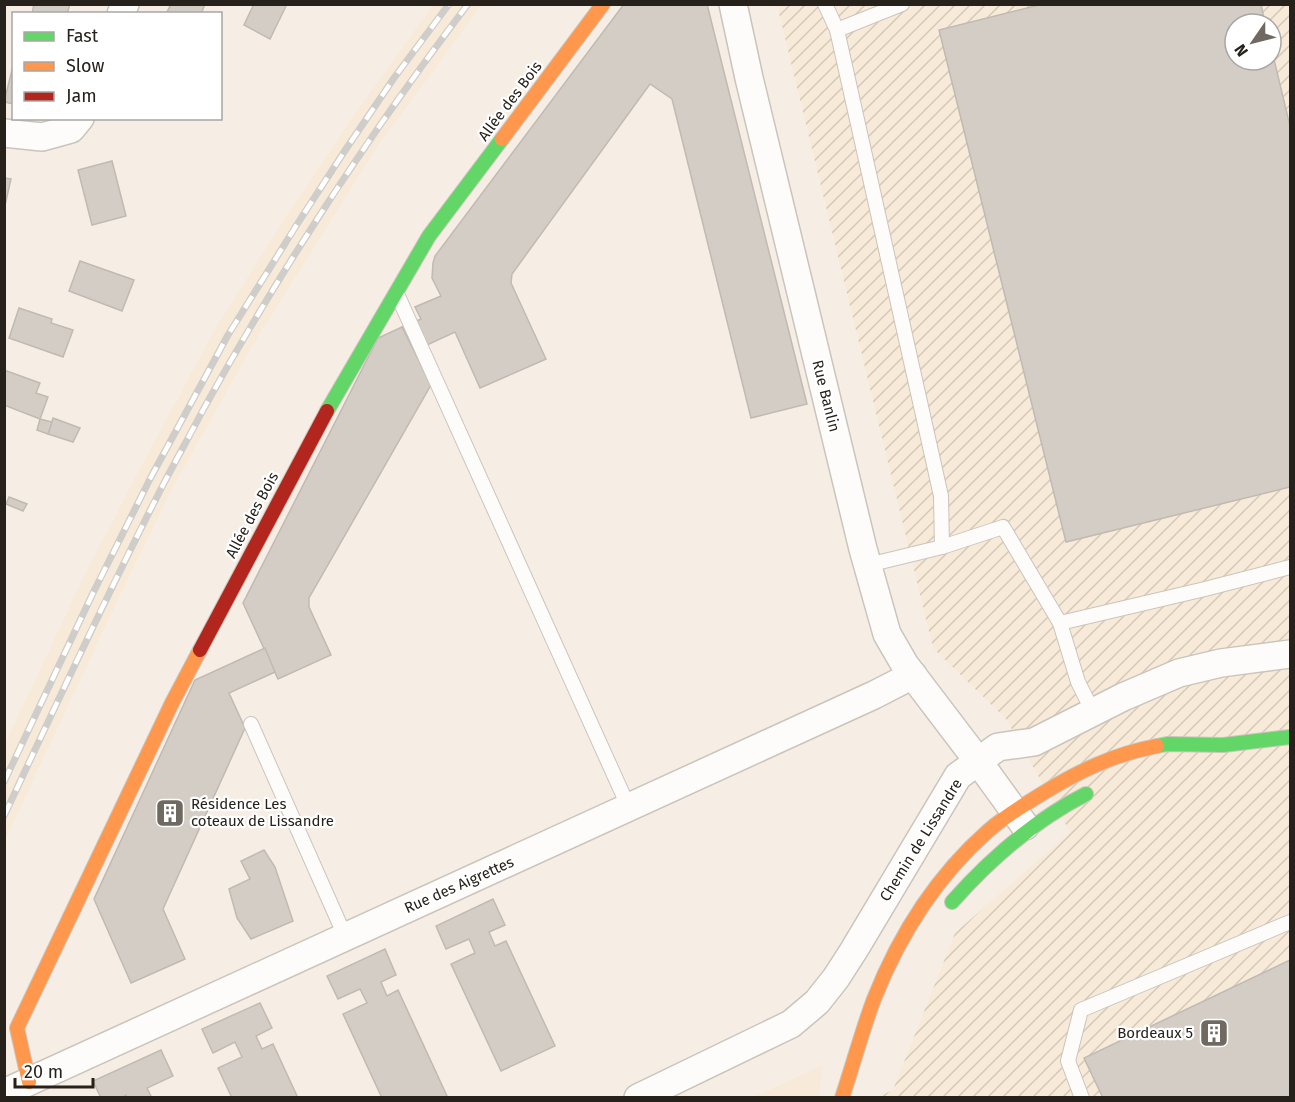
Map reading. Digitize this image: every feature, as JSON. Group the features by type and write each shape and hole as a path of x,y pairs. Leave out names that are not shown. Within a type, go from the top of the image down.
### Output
{"street":[{"name":"Allée des Bois","path":"29,1082 17,1028 172,703 320,423 429,236 603,4"},
{"name":"Rue Banlin","path":"733,4 868,566 887,634 905,665 1021,820"},
{"path":"4,133 42,137 71,129 78,120"},
{"name":"Chemin de Lissandre","path":"638,1098 791,1024 817,1002 836,978 958,776 998,747 1034,742 1123,697 1179,673 1221,663 1290,654"},
{"name":"Rue des Aigrettes","path":"4,1093 629,808 913,675"},
{"path":"943,914 972,879 1004,848 1042,792 1072,775 1135,750 1167,744 1223,745 1290,737"},
{"path":"1181,759 1223,745"},
{"path":"842,1098 874,999 896,950 932,893 956,863 988,831 1063,806 1096,789"}],"lane":[{"path":"825,4 837,30 941,496 942,547"},
{"path":"837,30 902,4"},
{"path":"397,292 629,808"},
{"path":"868,566 942,547 1003,527 1060,623 1078,682 1093,712"},
{"path":"1060,623 1290,567"},
{"path":"251,724 345,936"},
{"path":"1082,1098 1068,1061 1081,1010 1290,922"}],"shaded area":[{"path":"433,5 482,5 379,144 251,348 172,489 5,840 5,744 80,584 216,327 354,115"},
{"path":"777,5 1290,5 1290,1097 878,1097 893,1090 955,933 1070,832 1006,719 933,648"},
{"path":"823,1065 819,1097 753,1097"}],"building":[{"path":"34,4 70,4 68,12 32,12"},
{"path":"171,4 205,4 202,12 167,12"},
{"path":"254,4 287,4 270,39 244,25"},
{"path":"624,4 707,4 807,404 751,418 672,99 650,84 512,274 511,283 546,359 480,388 455,332 414,351 402,327 421,319 415,307 441,296 432,278 435,256"},
{"path":"1043,4 1261,4 1263,12 1223,12 1223,72 1277,72 1290,126 1290,487 1066,542 939,30"},
{"path":"12,70 12,104 4,102"},
{"path":"112,161 126,216 92,225 78,170"},
{"path":"4,178 11,179 4,210"},
{"path":"80,261 134,280 122,311 69,291"},
{"path":"19,308 52,319 51,323 73,330 63,357 9,338"},
{"path":"402,327 431,385 309,598 309,607 331,655 278,679 243,603 378,338"},
{"path":"4,370 40,383 36,393 48,397 40,419 4,405"},
{"path":"53,418 80,428 73,442 48,434"},
{"path":"40,419 52,422 48,434 37,430"},
{"path":"9,497 27,504 23,511 6,504"},
{"name":"Résidence Les coteaux de Lissandre","path":"265,648 275,672 229,693 245,728 163,909 185,959 131,983 94,899 195,680"},
{"path":"264,850 275,867 293,921 251,939 237,918 229,889 250,879 241,861"},
{"path":"493,899 505,925 489,932 495,946 506,941 555,1046 501,1071 451,964 475,953 469,939 446,949 436,926"},
{"path":"385,949 396,975 381,982 387,996 398,990 447,1096 444,1098 382,1098 343,1014 367,1003 360,989 338,999 327,976"},
{"name":"Bordeaux 5","path":"1290,960 1290,1098 1103,1098 1084,1058"},
{"path":"260,1003 272,1028 256,1036 262,1049 273,1044 298,1098 232,1098 218,1068 242,1057 235,1042 213,1053 202,1029"},
{"path":"161,1050 173,1076 147,1088 152,1098 127,1098 126,1095 121,1098 101,1098 93,1081"}],"railway":[{"path":"4,782 93,593 151,477 228,335 344,152 394,78 449,4"},
{"path":"4,816 142,526 233,357 328,202 396,102 468,4"}],"traffic: fast":[{"path":"327,411 429,236 502,139"},
{"path":"1157,746 1167,744 1223,745 1290,737"},
{"path":"952,902 982,870 1031,828 1086,794"}],"traffic: slow":[{"path":"502,139 603,4"},
{"path":"29,1082 17,1028 172,703 200,650"},
{"path":"842,1098 874,999 895,952 921,908 952,867 994,826 1054,787 1082,771 1111,759 1157,746"}],"traffic: jam":[{"path":"200,650 327,411"}],"place":[{"name":"Résidence Les coteaux de Lissandre","path":"170,813"},
{"name":"Bordeaux 5","path":"1214,1033"}]}
